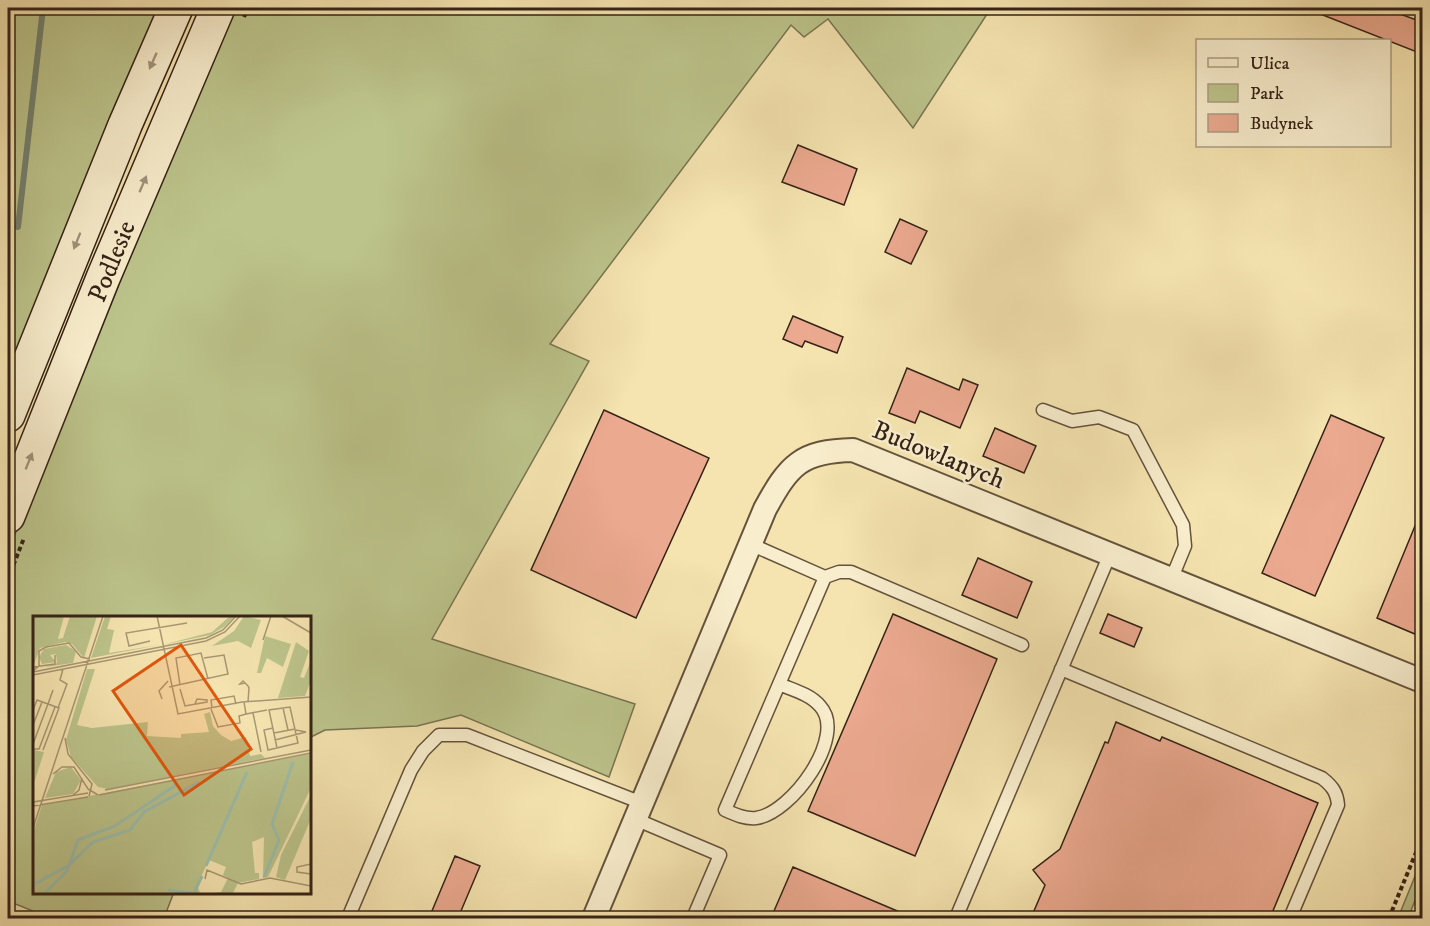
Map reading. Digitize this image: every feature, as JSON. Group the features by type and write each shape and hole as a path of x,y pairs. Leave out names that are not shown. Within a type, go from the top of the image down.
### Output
{"street":[{"name":"Podlesie","path":"8,415 121,135 176,8"},
{"name":"Podlesie","path":"8,516 112,256 218,8"},
{"name":"Budowlanych","path":"594,918 765,509 783,476 800,460 826,450 853,450 1422,681"}],"lane":[{"path":"1043,410 1072,421 1099,417 1133,430 1184,525 1185,546 1172,580"},
{"path":"750,544 825,577 838,572 851,572 1022,645"},
{"path":"956,918 1110,554"},
{"path":"779,684 809,697 822,707 827,720 826,735 813,770 805,783 786,803 759,818 745,818 725,810 779,684 825,577"},
{"path":"1061,669 1322,778 1330,785 1337,795 1338,805 1290,918"},
{"path":"348,918 411,770 423,751 439,735 467,735 638,811 720,855 693,918"}],"path":[{"path":"1389,918 1422,838"}],"green space":[{"path":"8,8 169,8 8,387"},
{"path":"234,8 991,8 913,128 828,19 804,37 791,25 550,344 589,361 432,639 635,704 609,777 461,715 417,726 325,730 310,738 310,616 33,616 33,893 174,893 164,918 50,918 8,901 8,551"},
{"path":"1422,859 1422,883 1408,918 1398,918"}],"building":[{"path":"1305,8 1384,8 1422,22 1422,54 1391,42 1391,39 1384,39"},
{"path":"798,145 857,169 844,205 782,182"},
{"path":"900,219 927,231 911,264 885,252"},
{"path":"793,316 843,337 837,353 805,341 802,347 783,339"},
{"path":"907,368 959,390 963,379 978,385 960,428 920,411 915,423 889,413"},
{"path":"604,410 709,458 636,618 531,570"},
{"path":"1331,415 1384,438 1315,596 1262,573"},
{"path":"995,428 1036,446 1024,473 983,456"},
{"path":"1422,509 1422,637 1377,618"},
{"path":"978,558 1032,582 1017,618 962,595"},
{"path":"893,614 997,659 915,856 808,811"},
{"path":"1108,614 1142,628 1134,647 1100,633"},
{"path":"1116,722 1160,741 1162,737 1318,803 1270,918 1031,918 1045,885 1033,870 1060,849 1105,742 1108,743"},
{"path":"455,856 480,866 458,918 429,918"},
{"path":"793,867 914,918 771,918"}],"waterway":[{"path":"18,227 43,8"}]}
